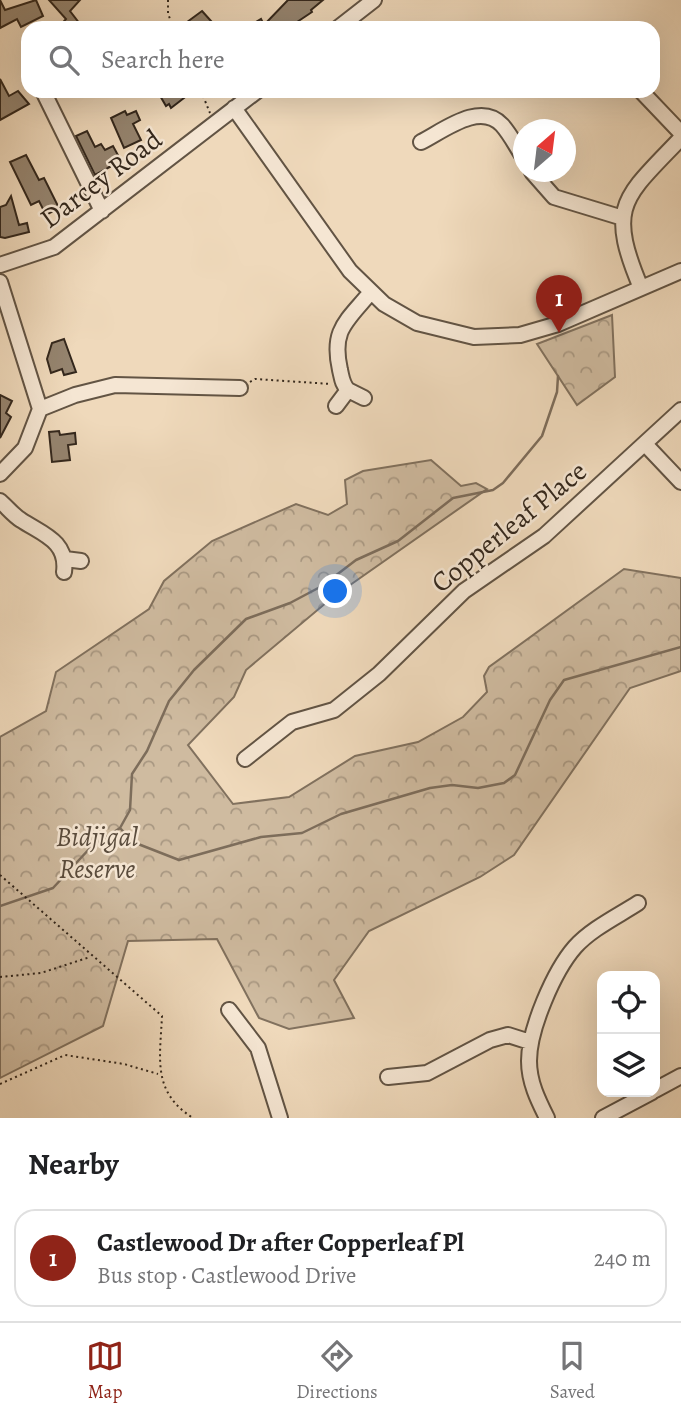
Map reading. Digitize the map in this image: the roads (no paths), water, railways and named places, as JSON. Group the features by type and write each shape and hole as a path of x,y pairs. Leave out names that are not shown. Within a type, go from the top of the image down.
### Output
{"street":[{"path":"347,21 374,0"},
{"path":"46,98 102,211"},
{"name":"Darcey Road","path":"0,265 32,257 54,247 248,98"},
{"path":"641,288 625,249 623,218 633,191 681,135 647,98"},
{"path":"234,108 350,271 370,293 400,315 436,330 474,337 520,335 558,324 681,271"},
{"path":"421,142 471,117 489,117 501,124 513,143"},
{"path":"541,182 554,197 623,218"},
{"path":"0,282 40,409 25,448 0,474"},
{"path":"336,406 345,387 335,351 338,332 370,293"},
{"path":"40,409 75,395 115,385 240,388"},
{"path":"345,387 364,398"},
{"name":"Copperleaf Place","path":"245,759 292,722 334,710 401,654 464,591 544,536 681,410"},
{"path":"645,444 681,482"},
{"path":"0,501 22,521 47,533 64,566 81,561"},
{"path":"547,1118 534,1091 529,1064 530,1042 550,989 577,945 638,903"},
{"path":"229,1010 258,1048 280,1118"},
{"path":"388,1077 426,1073 489,1040 509,1035 530,1042"},
{"path":"660,1087 681,1076"},
{"path":"604,1118 642,1097"}],"waterway":[{"path":"120,828 130,810 132,774 147,751 169,701 194,670 246,619 290,603 322,586 356,560 398,541 453,498 493,490 503,483 542,436 557,392 558,376"},
{"path":"0,906 53,888 91,847 120,828 133,842 179,860 261,837 302,833 341,814 430,788 452,785 478,788 504,783 515,775 550,700 564,680 681,647"}],"place":[{"name":"Castlewood Dr after Copperleaf Pl","path":"559,333"}],"park label":[{"name":"Bidjigal Reserve","path":"97,853"}]}
